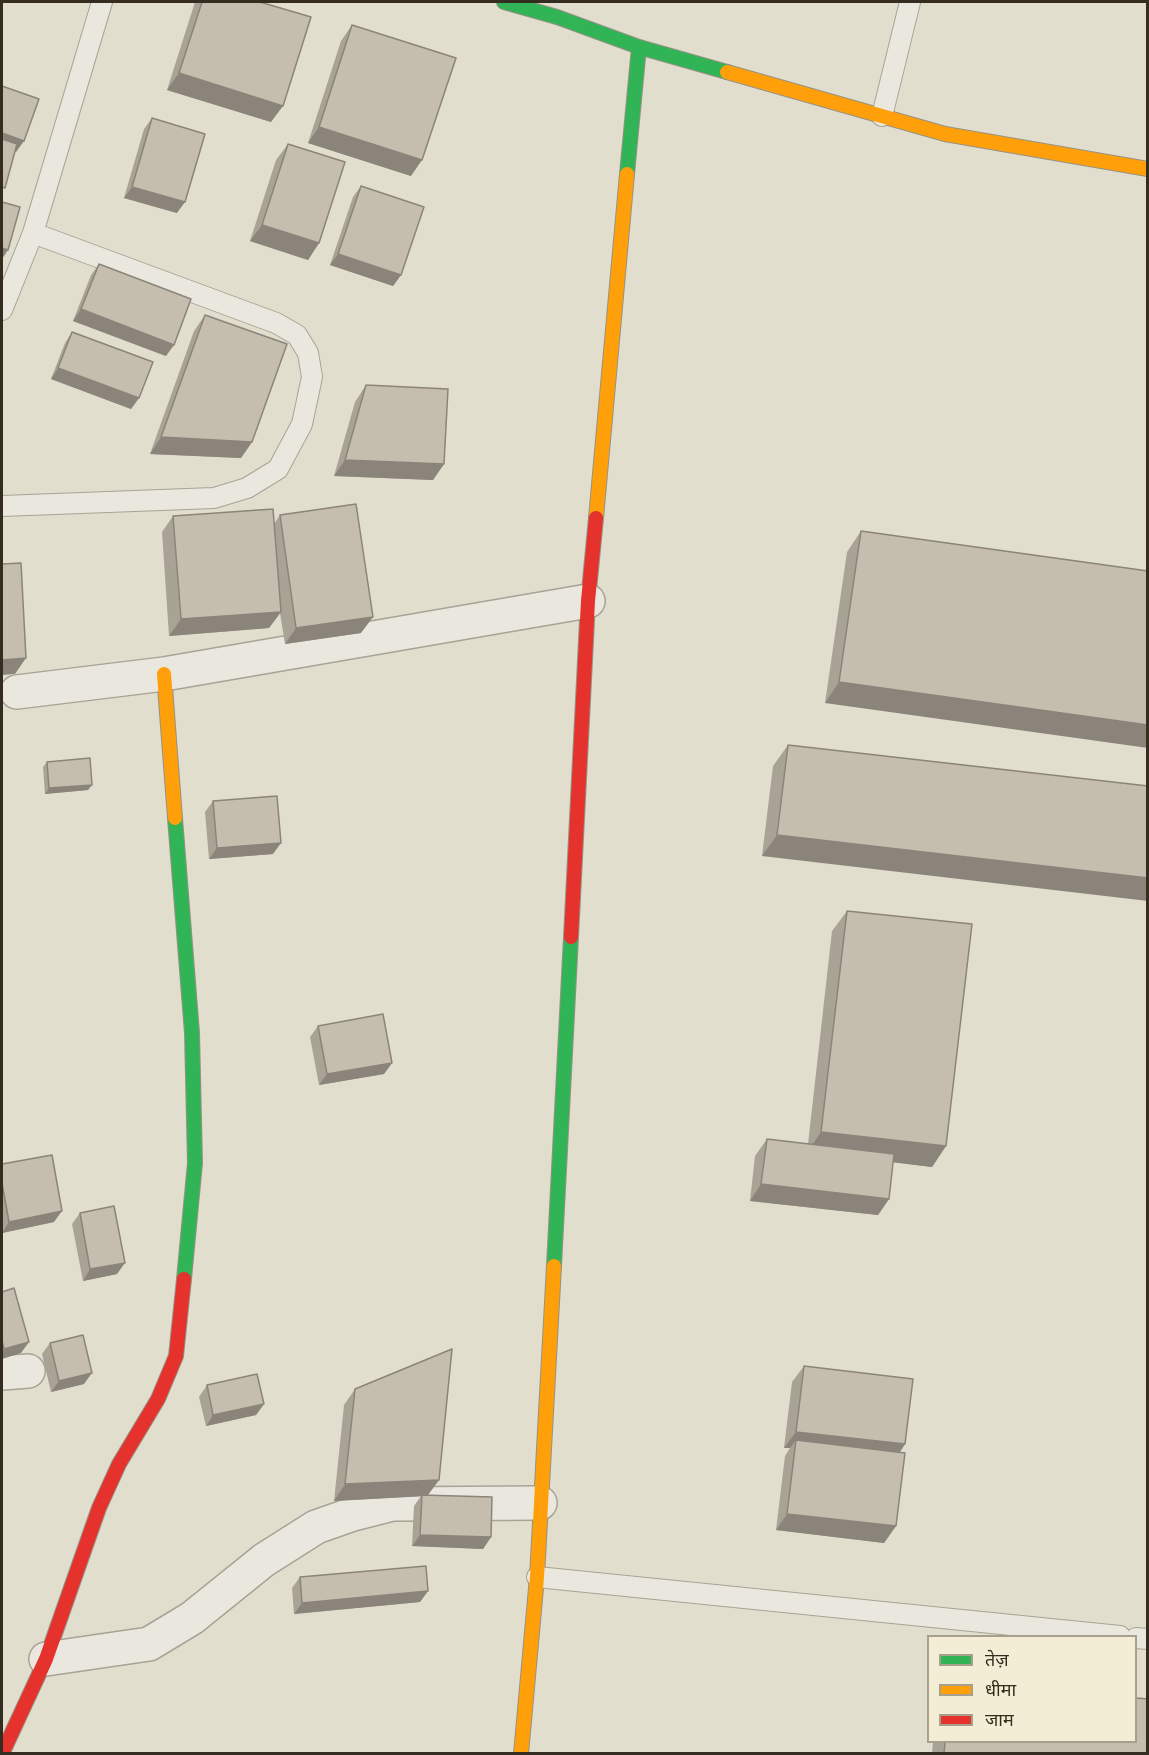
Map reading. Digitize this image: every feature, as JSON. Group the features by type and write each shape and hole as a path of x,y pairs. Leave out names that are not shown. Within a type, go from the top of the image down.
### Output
{"street":[{"path":"504,2 556,17 639,47 945,134 1148,169"},
{"path":"521,1754 537,1576 588,601 639,47"},
{"path":"17,692 164,674 588,601"},
{"path":"2,1754 46,1659 99,1508 119,1464 158,1399 176,1356 195,1163 192,1033 164,674"},
{"path":"46,1659 149,1644 192,1618 264,1560 316,1527 353,1514 392,1504 540,1503"}],"lane":[{"path":"2,310 33,233 102,2"},
{"path":"882,116 910,2"},
{"path":"2,506 214,498 247,488 278,469 302,424 312,377 308,354 297,335 276,323 33,233"},
{"path":"537,1576 1110,1635"}],"building":[{"path":"202,2 260,2 311,17 283,106 179,73"},
{"path":"352,25 456,58 422,160 319,127"},
{"path":"2,86 39,99 24,141 2,133"},
{"path":"152,118 205,134 185,202 132,187"},
{"path":"2,139 17,144 5,188 2,187"},
{"path":"288,144 345,162 319,243 262,225"},
{"path":"361,186 424,207 401,275 338,254"},
{"path":"2,202 20,207 8,250 2,248"},
{"path":"99,264 191,299 174,345 81,309"},
{"path":"205,315 287,344 252,442 161,437"},
{"path":"72,332 153,362 139,398 58,368"},
{"path":"366,385 448,389 444,464 345,460"},
{"path":"356,504 373,617 296,628 280,515"},
{"path":"273,509 281,612 181,619 173,516"},
{"path":"861,531 1148,571 1148,725 839,682"},
{"path":"21,563 26,658 2,660 2,564"},
{"path":"788,745 1148,786 1148,878 777,835"},
{"path":"90,758 92,785 49,788 47,762"},
{"path":"277,796 281,843 217,848 213,801"},
{"path":"847,911 972,924 946,1146 821,1132"},
{"path":"383,1014 392,1063 327,1074 318,1026"},
{"path":"767,1139 894,1154 889,1199 761,1184"},
{"path":"52,1155 62,1211 9,1222 2,1183 2,1164"},
{"path":"114,1206 125,1263 90,1269 80,1213"},
{"path":"14,1288 29,1342 4,1349 2,1292"},
{"path":"83,1335 92,1373 59,1381 50,1343"},
{"path":"452,1349 439,1480 345,1484 355,1389"},
{"path":"804,1366 913,1379 905,1444 796,1432"},
{"path":"257,1374 264,1404 213,1415 207,1385"},
{"path":"796,1440 905,1453 896,1526 787,1514"},
{"path":"422,1495 492,1497 491,1537 420,1535"},
{"path":"426,1566 428,1591 302,1603 300,1577"},
{"path":"1137,1698 1148,1699 1148,1754 944,1754 945,1743 1137,1743"}],"traffic: fast":[{"path":"504,2 557,17 639,47 727,72"},
{"path":"627,174 639,47"},
{"path":"175,818 192,1033 195,1163 184,1279"},
{"path":"554,1266 571,937"}],"traffic: slow":[{"path":"727,72 945,134 1148,169"},
{"path":"596,518 627,174"},
{"path":"164,674 175,818"},
{"path":"521,1754 537,1577 554,1266"}],"traffic: jam":[{"path":"571,937 588,601 596,518"},
{"path":"2,1754 46,1659 99,1508 119,1464 158,1399 176,1356 184,1279"}]}
